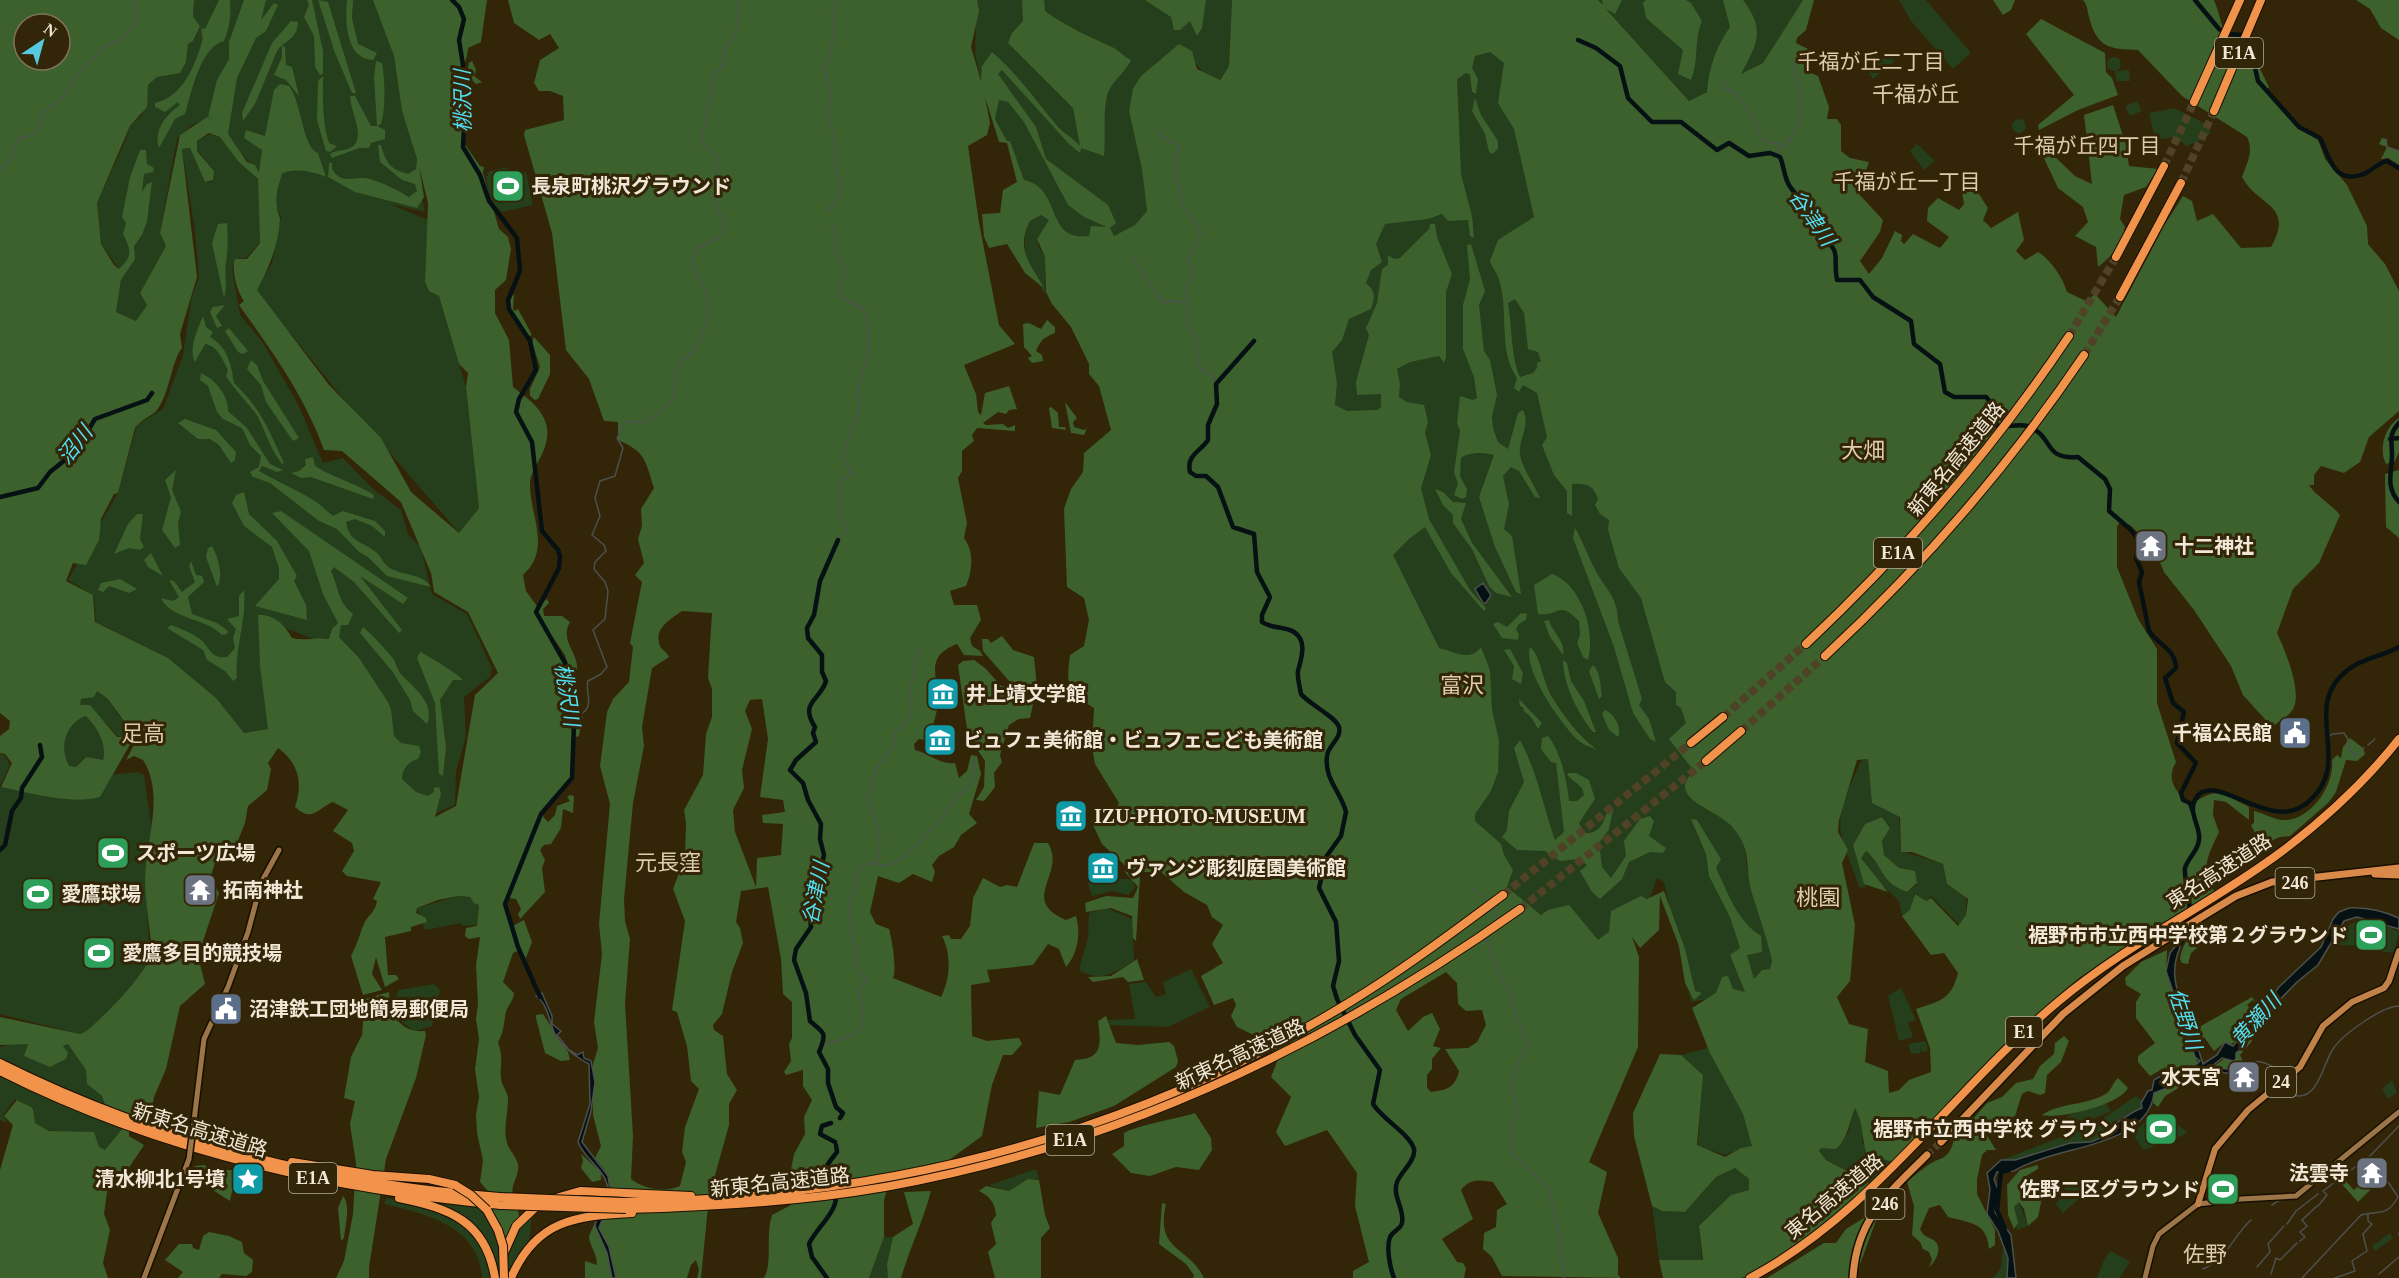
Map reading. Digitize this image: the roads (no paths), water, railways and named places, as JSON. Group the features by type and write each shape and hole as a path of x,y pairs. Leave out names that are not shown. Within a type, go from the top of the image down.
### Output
{"highway":[{"name":"E1A","path":"2194,102 2240,0"},
{"name":"E1A","path":"2215,108 2261,0"},
{"path":"2116,257 2164,166"},
{"path":"2120,297 2181,183"},
{"name":"新東名高速道路","path":"1806,644 1886,566 1963,480 2013,417 2069,336"},
{"name":"新東名高速道路","path":"1825,656 1937,545 1987,487 2084,355"},
{"path":"1691,744 1723,717"},
{"path":"1706,761 1741,731"},
{"name":"東名高速道路","path":"2203,905 2280,852 2325,817 2367,776 2399,739"},
{"name":"東名高速道路","path":"1761,1278 1799,1255 1865,1204 2038,1025 2098,976 2165,928 2282,857 2317,830 2354,797 2399,746"},
{"name":"246","path":"1942,1144 2065,1017 2111,979 2160,944 2200,920 2261,885 2292,879 2399,870"},
{"name":"246","path":"2200,920 2263,890 2285,884 2399,870"},
{"name":"新東名高速道路","path":"852,1188 950,1166 1050,1139 1172,1095 1271,1047 1388,978 1503,895"},
{"name":"新東名高速道路","path":"0,1071 185,1146 274,1170 413,1196 625,1208 756,1203 962,1170 1072,1139 1179,1101 1277,1056 1393,993 1520,909"},
{"name":"新東名高速道路","path":"0,1063 100,1111"},
{"name":"新東名高速道路","path":"131,1124 255,1158 363,1181 500,1201"},
{"path":"182,1138 328,1168 429,1179 455,1185 471,1195 487,1210 498,1230 503,1246 502,1278"},
{"name":"246","path":"1855,1278 1863,1247 1878,1214 1893,1194 1928,1157"},
{"name":"東名高速道路","path":"1750,1278 1814,1239 1904,1162"},
{"name":"246","path":"1855,1278 1859,1246 1872,1214 1886,1195 1917,1168"},
{"path":"274,1170 432,1205 455,1215 468,1224 483,1243 495,1278"},
{"path":"502,1278 506,1247 512,1233 535,1207 561,1194 580,1191 733,1198"},
{"name":"新東名高速道路","path":"625,1208 733,1198 799,1195"},
{"path":"511,1278 526,1250 555,1226 586,1216 625,1208"}],"main road":[{"path":"144,1278 189,1159 204,1039 228,987 248,932 261,883 279,850"},
{"name":"24","path":"2198,1204 2215,1149 2249,1109 2296,1071 2327,1022 2352,1002 2384,988 2389,981 2399,951"},
{"path":"2145,1278 2153,1246 2159,1234 2198,1204 2241,1198 2296,1196 2399,1112"}],"water":[{"path":"1483,583 1491,595 1486,603 1483,603 1475,589"},
{"path":"2349,908 2375,910 2399,918 2399,929 2357,917 2344,921 2318,965 2297,982 2269,1011 2263,1026 2247,1038 2247,1045 2236,1053 2236,1059 2233,1061 2222,1058 2211,1067 2242,1071 2252,1061 2249,1070 2238,1073 2242,1080 2234,1073 2224,1073 2217,1069 2192,1076 2154,1093 2148,1111 2135,1125 2118,1135 2032,1162 2014,1171 1997,1172 1994,1179 1999,1192 1995,1212 2011,1235 2016,1278 2007,1278 2008,1258 1998,1231 1987,1214 1990,1189 1987,1173 2001,1160 2015,1160 2070,1143 2091,1142 2113,1133 2115,1128 2109,1128 2142,1108 2141,1103 2148,1091 2152,1090 2154,1080 2166,1074 2189,1069 2200,1061 2195,1057 2166,971 2170,953 2182,938 2184,939 2175,967 2175,980 2197,1042 2201,1040 2197,1045 2203,1064 2217,1055 2225,1042 2233,1046 2279,987 2321,947 2333,919 2339,912"},
{"path":"542,993 552,1016 552,1024 561,1031 557,1035 569,1050 577,1055 583,1052 584,1058 591,1061 595,1082 591,1111 582,1142 608,1176 611,1197 599,1228 609,1247 616,1278 612,1278 607,1253 595,1226 607,1199 606,1182 578,1142 590,1104 589,1064 569,1051 557,1037 552,1028 546,1008 536,996"}],"waterway":[{"path":"0,170 13,158 13,149 19,138 34,135 45,111 64,96 80,71 103,48 122,39 136,24 138,16 133,0"},
{"name":"桃沢川","path":"452,0 459,7 464,19 459,40 463,65 458,85 465,109 463,147 480,175 489,201 517,238 520,271 508,300 509,309 530,341 536,370 519,399 516,412 532,442 542,531 558,550 560,556 559,568 536,612 565,663 568,676 567,698 574,724 572,778 541,814 505,904 518,947 540,997"},
{"path":"573,718 581,714 588,706 588,681 601,674 607,667 593,630 605,619 608,591 605,582 594,569 595,562 606,551 604,545 592,535 600,516 595,498 600,481 615,476 623,448 617,438 625,422 647,422 673,400 677,365 690,355 697,345 708,318 705,289 694,269 693,260 695,250 720,236 725,222 719,212 715,196 718,174 716,156 704,146 702,137 713,86 712,78 724,64 725,46 733,39 736,31 739,0"},
{"path":"828,212 842,190 837,176 835,139 826,113 832,100 825,68 831,51 834,28 832,13 837,0"},
{"path":"2195,0 2219,29 2228,34 2242,35 2249,41 2258,81 2299,127 2320,138 2330,161 2340,173 2355,176 2366,173 2387,161 2399,168"},
{"name":"谷津川","path":"1578,40 1596,48 1620,66 1628,98 1652,122 1681,122 1717,150 1729,143 1749,156 1770,153 1780,157 1789,185 1816,220 1819,234 1832,246 1836,255 1837,280 1860,280 1873,297 1911,321 1914,344 1940,364 1945,392 1954,397 1986,397 1992,404 1991,417 1998,426 2024,425 2036,430 2053,451 2067,457 2078,457 2105,479 2110,489 2109,511 2130,529 2140,542 2136,558 2142,572 2139,582 2149,631 2169,651 2175,661 2176,668 2165,678 2173,703 2184,712 2177,743 2196,763 2181,793 2183,800 2190,803 2193,812"},
{"path":"1782,147 1791,137 1800,117 1800,95 1793,61"},
{"path":"1723,81 1725,88 1736,93 1748,110 1758,127 1762,140 1779,144 1778,156"},
{"path":"1155,130 1167,140 1180,145 1174,160 1182,205 1201,233 1188,261 1195,276 1185,286 1188,301 1186,324 1196,337 1202,370 1212,375 1217,383"},
{"path":"2386,139 2387,147 2399,151"},
{"path":"831,224 837,236 834,249 845,272 838,289 840,296 864,310 869,332 869,348 858,389 859,411 842,457 852,473 840,484 839,514 848,530 838,540"},
{"path":"1132,256 1162,302 1176,301 1187,304"},
{"path":"1254,341 1216,384 1217,404 1208,425 1208,440 1192,458 1189,466 1190,472 1196,476 1206,476 1218,487 1233,527 1254,534 1257,572 1270,597 1262,615 1262,622 1290,630 1301,640 1302,656 1298,673 1301,694 1333,719 1339,727 1339,735 1328,752 1327,764 1330,779 1346,812 1341,836 1326,857 1319,888 1336,922 1339,961 1333,986 1337,999 1355,1035 1380,1070 1373,1104 1412,1143 1414,1149 1413,1157 1399,1178 1396,1187 1402,1218 1401,1225 1391,1235 1388,1246 1394,1278"},
{"name":"沼川","path":"0,497 38,488 50,472 75,452 95,419 147,400 152,393"},
{"name":"佐野川","path":"2399,423 2391,438 2390,479 2392,491 2399,502"},
{"name":"佐野川","path":"2390,439 2399,438"},
{"name":"谷津川","path":"838,540 820,581 814,615 807,628 808,638 822,655 822,672 826,681 812,702 809,712 815,727 813,733 816,742 796,760 790,770 803,783 808,800 821,824 820,839 824,855 816,890 809,907 811,927 796,949 794,960 806,993 810,1021 824,1036 819,1052 828,1069 828,1083 836,1107 843,1113 840,1118"},
{"name":"佐野川","path":"2180,944 2189,911 2185,868 2199,840 2193,810 2195,800 2203,792 2215,791 2276,811 2292,811 2307,803 2321,787 2327,770 2329,753 2326,717 2328,700 2334,684 2355,665 2399,647"},
{"path":"879,862 880,836 868,799 876,769 894,745 895,732 911,713 912,681 919,648"},
{"path":"2327,738 2332,734 2344,733 2348,739 2347,745 2354,756 2364,748"},
{"path":"2368,745 2375,739"},
{"path":"0,850 5,845 12,811 21,798 22,788 42,757 40,745"},
{"path":"822,1045 850,1036 861,1028 863,1009 858,993 867,978 860,975 857,967 848,904 857,885 858,871 868,864 892,864 918,844 969,785 973,777 975,760"},
{"path":"1473,888 1488,901"},
{"path":"1493,907 1497,919"},
{"path":"1490,934 1487,939 1492,959 1513,1000 1516,1018 1528,1042 1517,1066 1512,1085 1517,1112 1510,1136 1512,1154 1549,1189 1560,1240 1564,1278"},
{"path":"2286,1080 2293,1095 2301,1096 2308,1093 2319,1080 2329,1055 2345,1036 2373,1016 2399,1006"},
{"path":"2252,1062 2269,1065 2284,1076"},
{"name":"谷津川","path":"831,1123 822,1126 820,1134 835,1142"},
{"path":"2323,1191 2371,1155 2399,1126"},
{"name":"谷津川","path":"834,1186 826,1177 825,1169 837,1152 836,1145"},
{"name":"黄瀬川","path":"2005,1229 1997,1210 2001,1172 2009,1170"},
{"path":"2302,1278 2361,1215 2382,1212 2394,1203 2398,1197 2383,1174"},
{"path":"2318,1206 2327,1195 2324,1192"},
{"name":"谷津川","path":"827,1278 812,1257 809,1244 834,1207 836,1194"},
{"path":"2287,1224 2296,1211 2318,1194"},
{"path":"2272,1205 2280,1200"},
{"path":"2300,1241 2305,1237 2300,1232 2307,1226 2302,1220 2317,1206"},
{"path":"2335,1278 2355,1271 2352,1261 2367,1251 2363,1234 2372,1224 2368,1221 2368,1215"},
{"path":"2203,1269 2219,1259 2251,1220"},
{"path":"2257,1267 2270,1252 2268,1244 2284,1226"},
{"path":"2271,1274 2276,1258 2280,1260 2297,1243"},
{"path":"2379,1274 2399,1257"}],"tunnel":[{"path":"2164,166 2194,102"},
{"path":"2181,183 2214,111"},
{"path":"2069,336 2116,257"},
{"path":"2084,355 2120,297"},
{"path":"1723,717 1806,644"},
{"path":"1741,731 1825,656"},
{"path":"1503,895 1691,743"},
{"path":"1520,909 1706,761"},
{"path":"1927,1155 1941,1142"}],"place":[{"name":"長泉町桃沢グラウンド","path":"508,186"},
{"name":"十二神社","path":"2151,546"},
{"name":"井上靖文学館","path":"943,694"},
{"name":"千福公民館","path":"2295,733"},
{"name":"ビュフェ美術館・ビュフェこども美術館","path":"940,740"},
{"name":"IZU-PHOTO-MUSEUM","path":"1071,816"},
{"name":"スポーツ広場","path":"113,853"},
{"name":"ヴァンジ彫刻庭園美術館","path":"1103,868"},
{"name":"拓南神社","path":"200,890"},
{"name":"愛鷹球場","path":"38,894"},
{"name":"裾野市市立西中学校第２グラウンド","path":"2371,935"},
{"name":"愛鷹多目的競技場","path":"99,953"},
{"name":"沼津鉄工団地簡易郵便局","path":"226,1009"},
{"name":"水天宮","path":"2244,1077"},
{"name":"裾野市立西中学校 グラウンド","path":"2161,1129"},
{"name":"法雲寺","path":"2372,1173"},
{"name":"清水柳北1号墳","path":"248,1179"},
{"name":"佐野二区グラウンド","path":"2223,1189"}],"district":[{"name":"千福が丘二丁目","path":"1871,62"},
{"name":"千福が丘","path":"1916,94"},
{"name":"千福が丘四丁目","path":"2087,146"},
{"name":"千福が丘一丁目","path":"1907,182"},
{"name":"大畑","path":"1863,450"},
{"name":"富沢","path":"1462,685"},
{"name":"足高","path":"143,733"},
{"name":"元長窪","path":"668,862"},
{"name":"桃園","path":"1818,897"},
{"name":"佐野","path":"2205,1254"}]}
